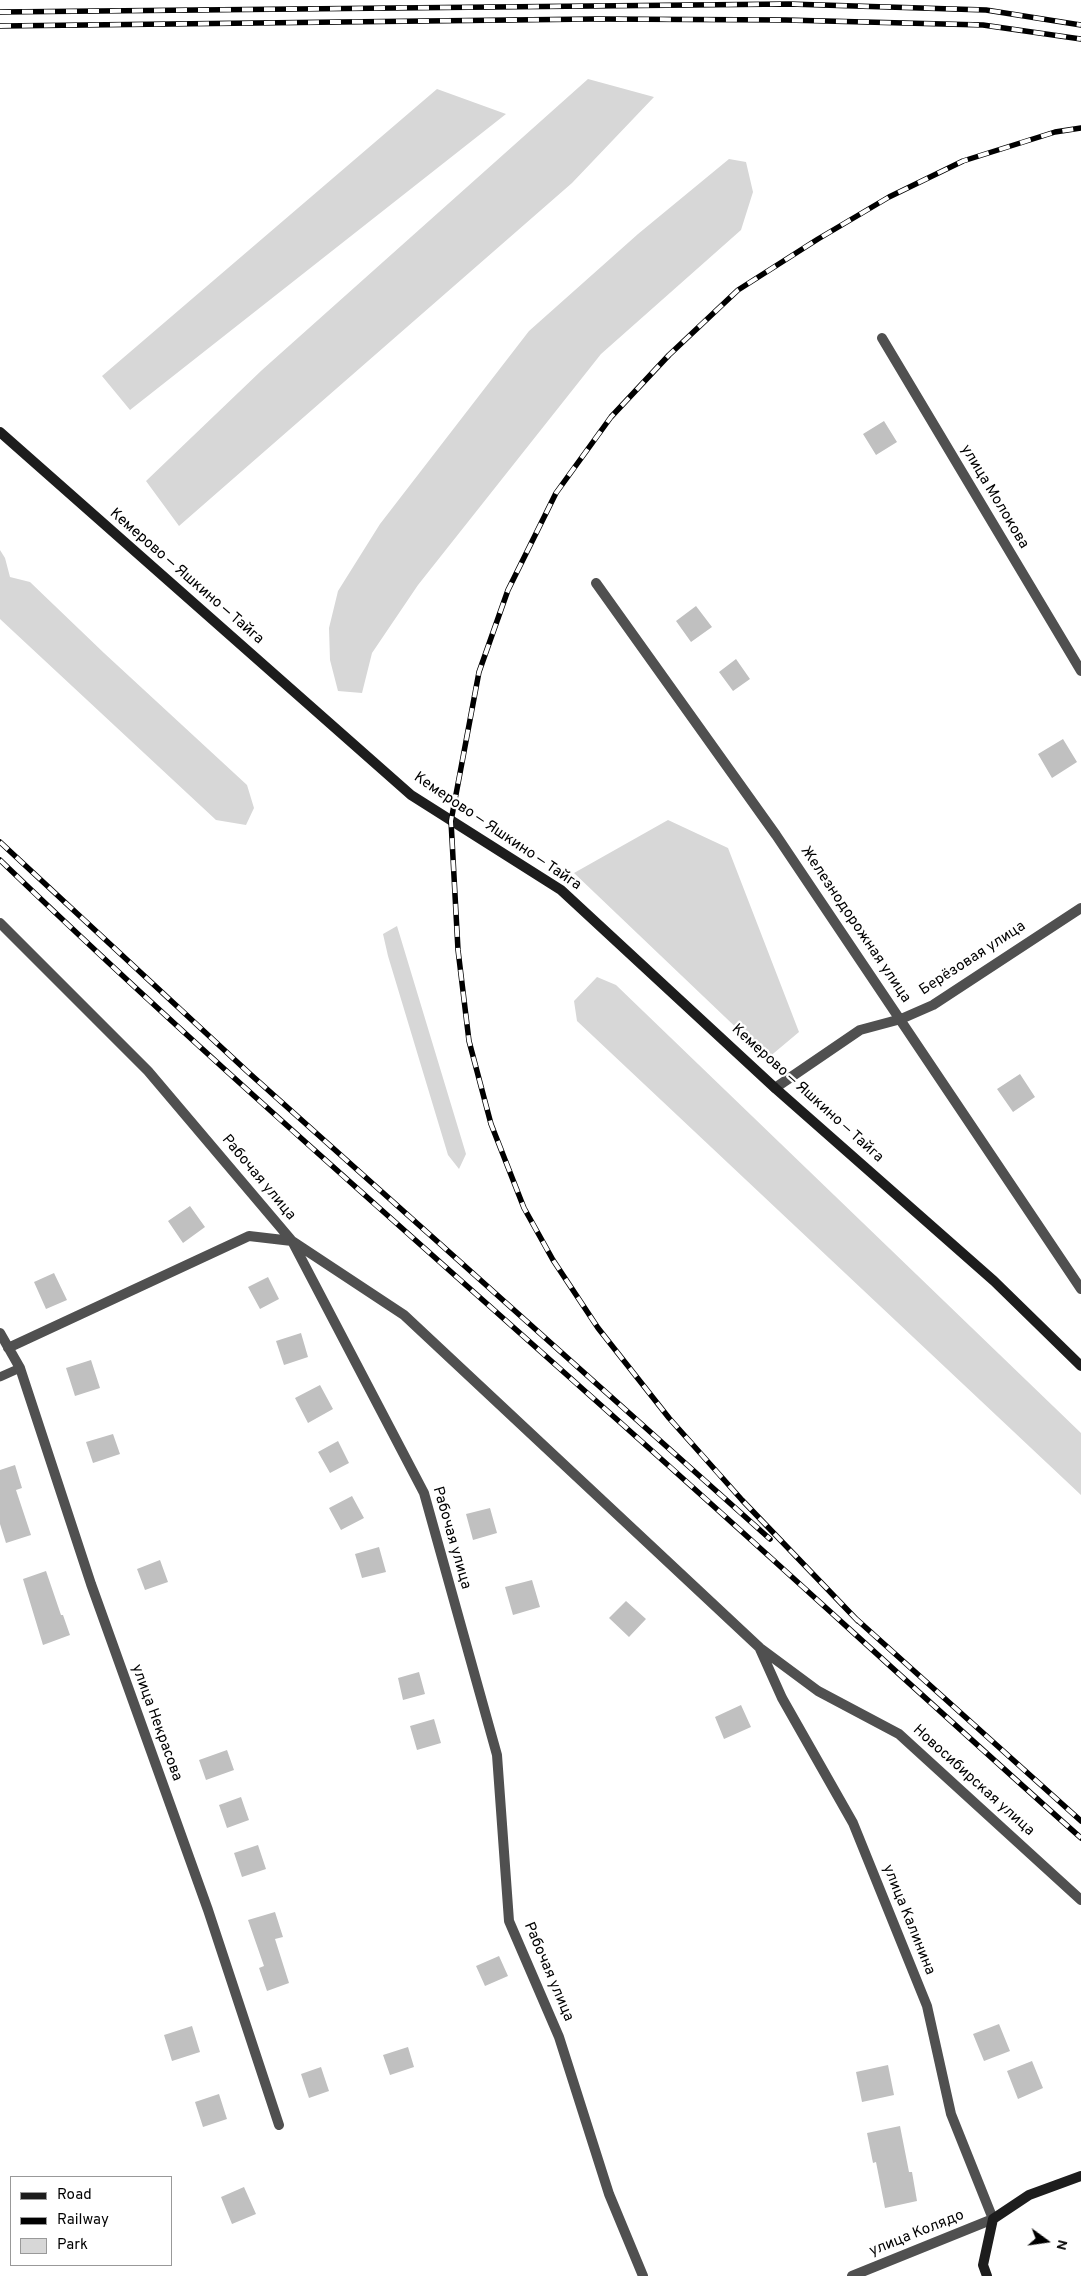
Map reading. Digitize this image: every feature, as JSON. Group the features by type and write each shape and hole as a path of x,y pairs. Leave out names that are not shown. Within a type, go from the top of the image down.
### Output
{"main road":[{"name":"Кемерово — Яшкино — Тайга","path":"0,432 411,795 561,890 775,1088 994,1281 1081,1366"},
{"name":"улица Колядо","path":"993,2219 1029,2195 1081,2176"},
{"path":"987,2276 983,2264 993,2219"}],"street":[{"name":"улица Молокова","path":"882,338 1081,671"},
{"name":"Железнодорожная улица","path":"596,583 776,835 1081,1289"},
{"name":"Берёзовая улица","path":"775,1088 860,1030 901,1019 933,1005 1081,908"},
{"name":"Рабочая улица","path":"0,923 148,1071 292,1241 424,1493 497,1756 509,1921 559,2037 609,2194 643,2276"},
{"path":"8,1348 249,1236 292,1241"},
{"name":"Новосибирская улица","path":"292,1241 404,1315 760,1648 818,1691 899,1734 1081,1900"},
{"name":"улица Некрасова","path":"0,1333 20,1368 91,1584 208,1910 279,2125"},
{"name":"улица Калинина","path":"760,1648 782,1698 852,1823 927,2006 951,2114 993,2219"},
{"name":"улица Колядо","path":"852,2276 993,2219"}],"lane":[{"path":"0,1377 20,1368"}],"green space":[{"path":"588,79 654,97 572,183 179,526 146,481 262,370"},
{"path":"437,89 506,114 130,410 102,376"},
{"path":"729,159 746,162 753,192 741,230 601,354 418,585 372,653 362,693 338,691 330,660 329,628 338,591 380,524 529,331 638,234"},
{"path":"0,550 5,558 10,577 30,582 247,785 254,808 246,825 216,820 0,619"},
{"path":"668,820 728,848 799,1032 768,1058 574,873"},
{"path":"397,926 466,1154 459,1169 448,1155 388,956 383,934"},
{"path":"597,977 616,985 1081,1433 1081,1495 577,1021 574,1001"}],"building":[{"path":"884,421 897,442 876,455 863,434"},
{"path":"696,606 712,627 691,642 676,621"},
{"path":"736,659 750,679 733,691 719,672"},
{"path":"1063,739 1077,762 1052,778 1038,754"},
{"path":"1020,1074 1035,1097 1013,1112 997,1089"},
{"path":"190,1206 205,1227 183,1243 168,1221"},
{"path":"54,1273 67,1300 46,1309 34,1282"},
{"path":"268,1277 279,1299 260,1309 248,1287"},
{"path":"301,1333 308,1357 284,1365 276,1341"},
{"path":"91,1360 100,1388 75,1396 66,1368"},
{"path":"320,1385 333,1409 308,1423 295,1398"},
{"path":"113,1434 120,1454 93,1463 86,1442"},
{"path":"338,1441 349,1463 330,1473 318,1452"},
{"path":"15,1465 22,1488 16,1490 31,1535 6,1543 0,1524 0,1470"},
{"path":"352,1496 364,1518 341,1530 329,1508"},
{"path":"490,1508 497,1533 473,1540 466,1514"},
{"path":"379,1547 386,1572 362,1578 355,1554"},
{"path":"160,1560 168,1582 145,1590 137,1569"},
{"path":"46,1571 70,1635 43,1645 23,1579"},
{"path":"532,1580 540,1607 513,1615 505,1587"},
{"path":"626,1601 646,1619 629,1637 609,1618"},
{"path":"419,1672 425,1694 403,1700 398,1678"},
{"path":"741,1705 751,1727 724,1739 715,1717"},
{"path":"434,1719 441,1743 417,1750 410,1726"},
{"path":"227,1750 234,1770 206,1780 199,1760"},
{"path":"241,1797 249,1820 227,1828 219,1805"},
{"path":"258,1845 266,1869 242,1877 234,1853"},
{"path":"275,1912 283,1937 275,1939 289,1983 267,1991 259,1968 264,1966 248,1920"},
{"path":"499,1956 508,1976 485,1986 476,1966"},
{"path":"999,2024 1010,2051 984,2061 973,2034"},
{"path":"192,2026 200,2052 172,2061 164,2035"},
{"path":"408,2047 414,2067 390,2075 383,2055"},
{"path":"1032,2061 1043,2088 1018,2099 1007,2071"},
{"path":"888,2065 894,2095 862,2102 856,2072"},
{"path":"321,2067 329,2091 309,2098 301,2074"},
{"path":"219,2094 227,2119 203,2127 195,2102"},
{"path":"900,2126 909,2172 912,2172 917,2201 885,2208 876,2162 873,2163 867,2133"},
{"path":"244,2187 256,2214 232,2224 221,2197"}],"railway":[{"path":"0,12 789,4 986,10 1081,25"},
{"path":"0,26 595,19 786,20 983,25 1081,39"},
{"path":"858,1621 742,1500 669,1418 598,1328 553,1260 524,1208 491,1124 469,1041 458,950 451,821 479,672 508,590 556,493 611,417 669,355 738,290 818,239 889,197 963,161 1055,132 1081,128"},
{"path":"0,842 249,1073 770,1539"},
{"path":"0,860 144,996 1081,1838"},
{"path":"854,1617 1081,1821"}]}
